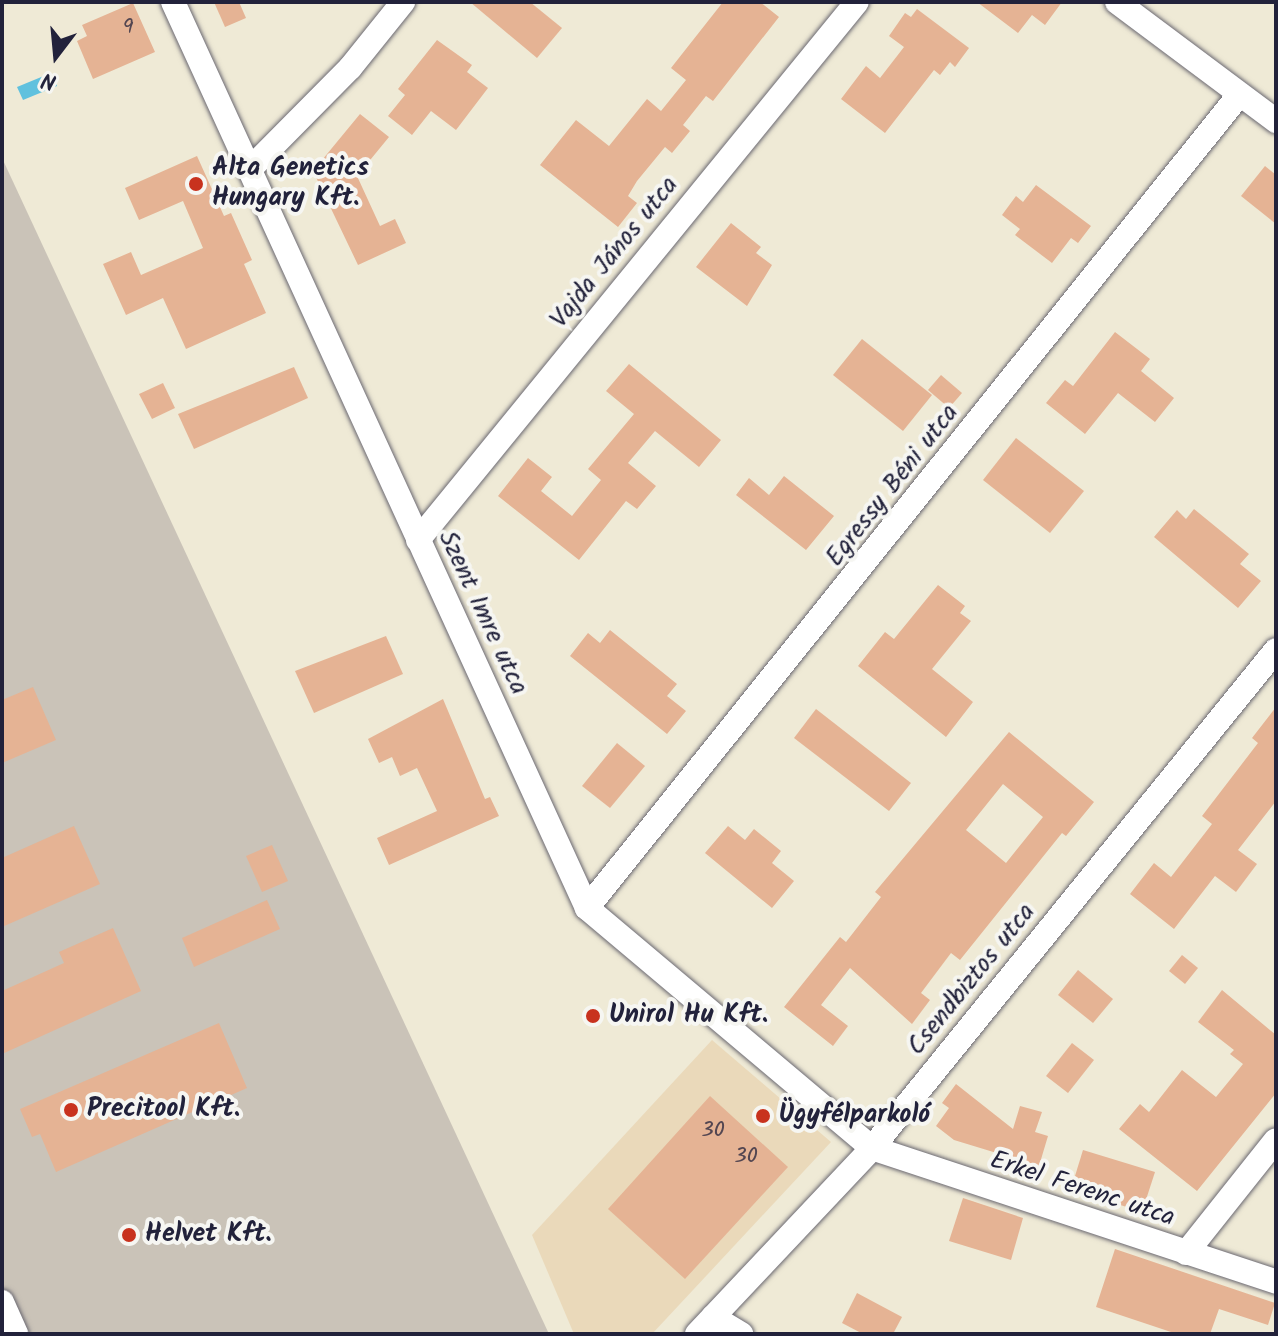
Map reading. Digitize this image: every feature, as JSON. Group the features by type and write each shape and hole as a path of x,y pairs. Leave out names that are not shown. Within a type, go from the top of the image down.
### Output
{"street":[{"name":"Szent Imre utca","path":"173,2 587,908 872,1148"},
{"path":"249,170 350,68 403,2"},
{"name":"Vajda János utca","path":"418,540 857,2"},
{"path":"1117,2 1276,121"},
{"name":"Egressy Béni utca","path":"587,908 1239,95"},
{"name":"Csendbiztos utca","path":"705,1326 872,1148 1276,650"},
{"path":"1186,1253 1276,1140"},
{"name":"Erkel Ferenc utca","path":"872,1148 1276,1282"},
{"path":"2,1302 16,1334"},
{"path":"705,1326 741,1334"}],"shaded area":[{"path":"2,158 549,1334 2,1334"},
{"path":"712,1040 831,1142 652,1334 574,1334 532,1235"}],"water":[{"path":"51,73 57,86 23,100 17,87"}],"building":[{"path":"214,2 239,2 246,18 225,27"},
{"path":"470,2 530,2 562,28 537,58"},
{"path":"723,2 760,2 779,17 713,101 706,96 683,125 690,131 672,153 665,147 637,181 628,196 637,203 618,227 540,165 576,120 609,146 647,99 661,111 686,80 671,68"},
{"path":"977,2 1062,2 1045,25 1032,15 1018,33"},
{"path":"133,3 155,52 93,79 77,41 87,36 82,25"},
{"path":"917,9 969,48 955,67 950,62 940,75 934,70 885,133 841,99 866,66 880,78 904,47 889,36 905,13 911,17"},
{"path":"437,40 472,65 467,72 488,88 456,130 431,111 412,135 388,116 405,95 398,89"},
{"path":"360,114 389,137 357,176 380,226 395,219 406,243 358,265 313,171"},
{"path":"197,156 224,216 231,213 252,260 244,264 266,313 186,349 163,298 126,315 103,264 131,252 141,275 203,248 183,201 139,220 125,188"},
{"path":"1265,166 1276,175 1276,224 1241,196"},
{"path":"1036,185 1091,226 1078,243 1071,238 1052,263 1015,235 1020,229 1002,215 1016,196 1023,202"},
{"path":"731,223 761,247 756,253 772,265 747,306 696,267"},
{"path":"1115,332 1150,359 1141,371 1174,398 1155,422 1118,393 1085,434 1046,403 1065,380 1073,386"},
{"path":"862,339 932,395 903,431 833,375"},
{"path":"629,364 721,440 699,467 655,431 628,463 656,486 637,509 626,501 579,560 498,496 528,458 552,477 541,491 572,516 601,480 588,469 634,414 606,391"},
{"path":"294,367 308,398 194,449 178,414"},
{"path":"941,375 962,393 949,408 928,390"},
{"path":"163,383 175,408 152,419 139,394"},
{"path":"1016,438 1084,491 1050,533 983,480"},
{"path":"784,476 834,516 806,550 736,495 749,478 769,495"},
{"path":"1194,509 1249,554 1240,564 1261,581 1238,608 1154,537 1177,510 1186,519"},
{"path":"938,585 965,606 960,613 971,621 932,669 973,702 946,737 858,666 885,632 894,639"},
{"path":"610,630 677,684 667,696 686,711 667,734 570,656 588,633 600,643"},
{"path":"386,636 403,674 314,713 295,671"},
{"path":"33,687 56,740 2,763 2,700"},
{"path":"443,699 485,799 490,797 499,816 389,865 377,838 437,811 417,768 400,776 392,757 379,763 368,739"},
{"path":"1276,707 1276,801 1238,850 1257,864 1236,892 1215,876 1174,929 1130,894 1154,863 1171,877 1212,824 1202,816 1258,743 1252,738"},
{"path":"816,709 911,783 889,811 794,738"},
{"path":"1009,732 1094,802 1066,836 1062,833 960,960 951,953 921,993 930,1000 912,1024 850,968 821,1005 848,1026 833,1046 784,1007 840,937 846,942 881,897 875,892","holes":["1003,784 1043,817 1006,863 966,830"]},
{"path":"617,743 645,766 610,808 582,786"},
{"path":"74,826 100,884 2,927 2,858"},
{"path":"728,826 745,840 754,829 781,851 772,863 794,881 772,908 705,853"},
{"path":"272,845 288,881 262,892 246,856"},
{"path":"267,900 280,929 194,967 182,938"},
{"path":"113,928 141,991 2,1054 2,991 64,963 59,952"},
{"path":"1182,955 1198,968 1185,984 1169,971"},
{"path":"1078,970 1113,999 1093,1023 1058,995"},
{"path":"1222,990 1276,1035 1276,1093 1197,1191 1119,1129 1140,1104 1149,1112 1182,1070 1216,1097 1243,1064 1230,1054 1234,1050 1198,1022"},
{"path":"219,1023 247,1088 56,1172 40,1134 32,1137 20,1109"},
{"path":"1072,1043 1094,1060 1068,1093 1046,1076"},
{"path":"956,1084 1013,1129 1020,1106 1042,1112 1035,1132 1048,1136 1039,1166 954,1140 936,1126 949,1108 942,1103"},
{"path":"710,1096 788,1167 685,1279 608,1209"},
{"path":"1083,1150 1155,1172 1142,1212 1071,1189"},
{"path":"963,1198 1023,1218 1011,1260 949,1241"},
{"path":"1115,1249 1275,1303 1268,1325 1219,1309 1210,1334 1177,1334 1096,1307"},
{"path":"857,1293 902,1317 893,1334 863,1334 842,1323"}],"place":[{"name":"Alta Genetics Hungary Kft.","path":"196,184"},
{"name":"Unirol Hu Kft.","path":"593,1016"},
{"name":"Precitool Kft.","path":"71,1110"},
{"name":"Ügyfélparkoló","path":"763,1116"},
{"name":"Helvet Kft.","path":"129,1235"}]}
